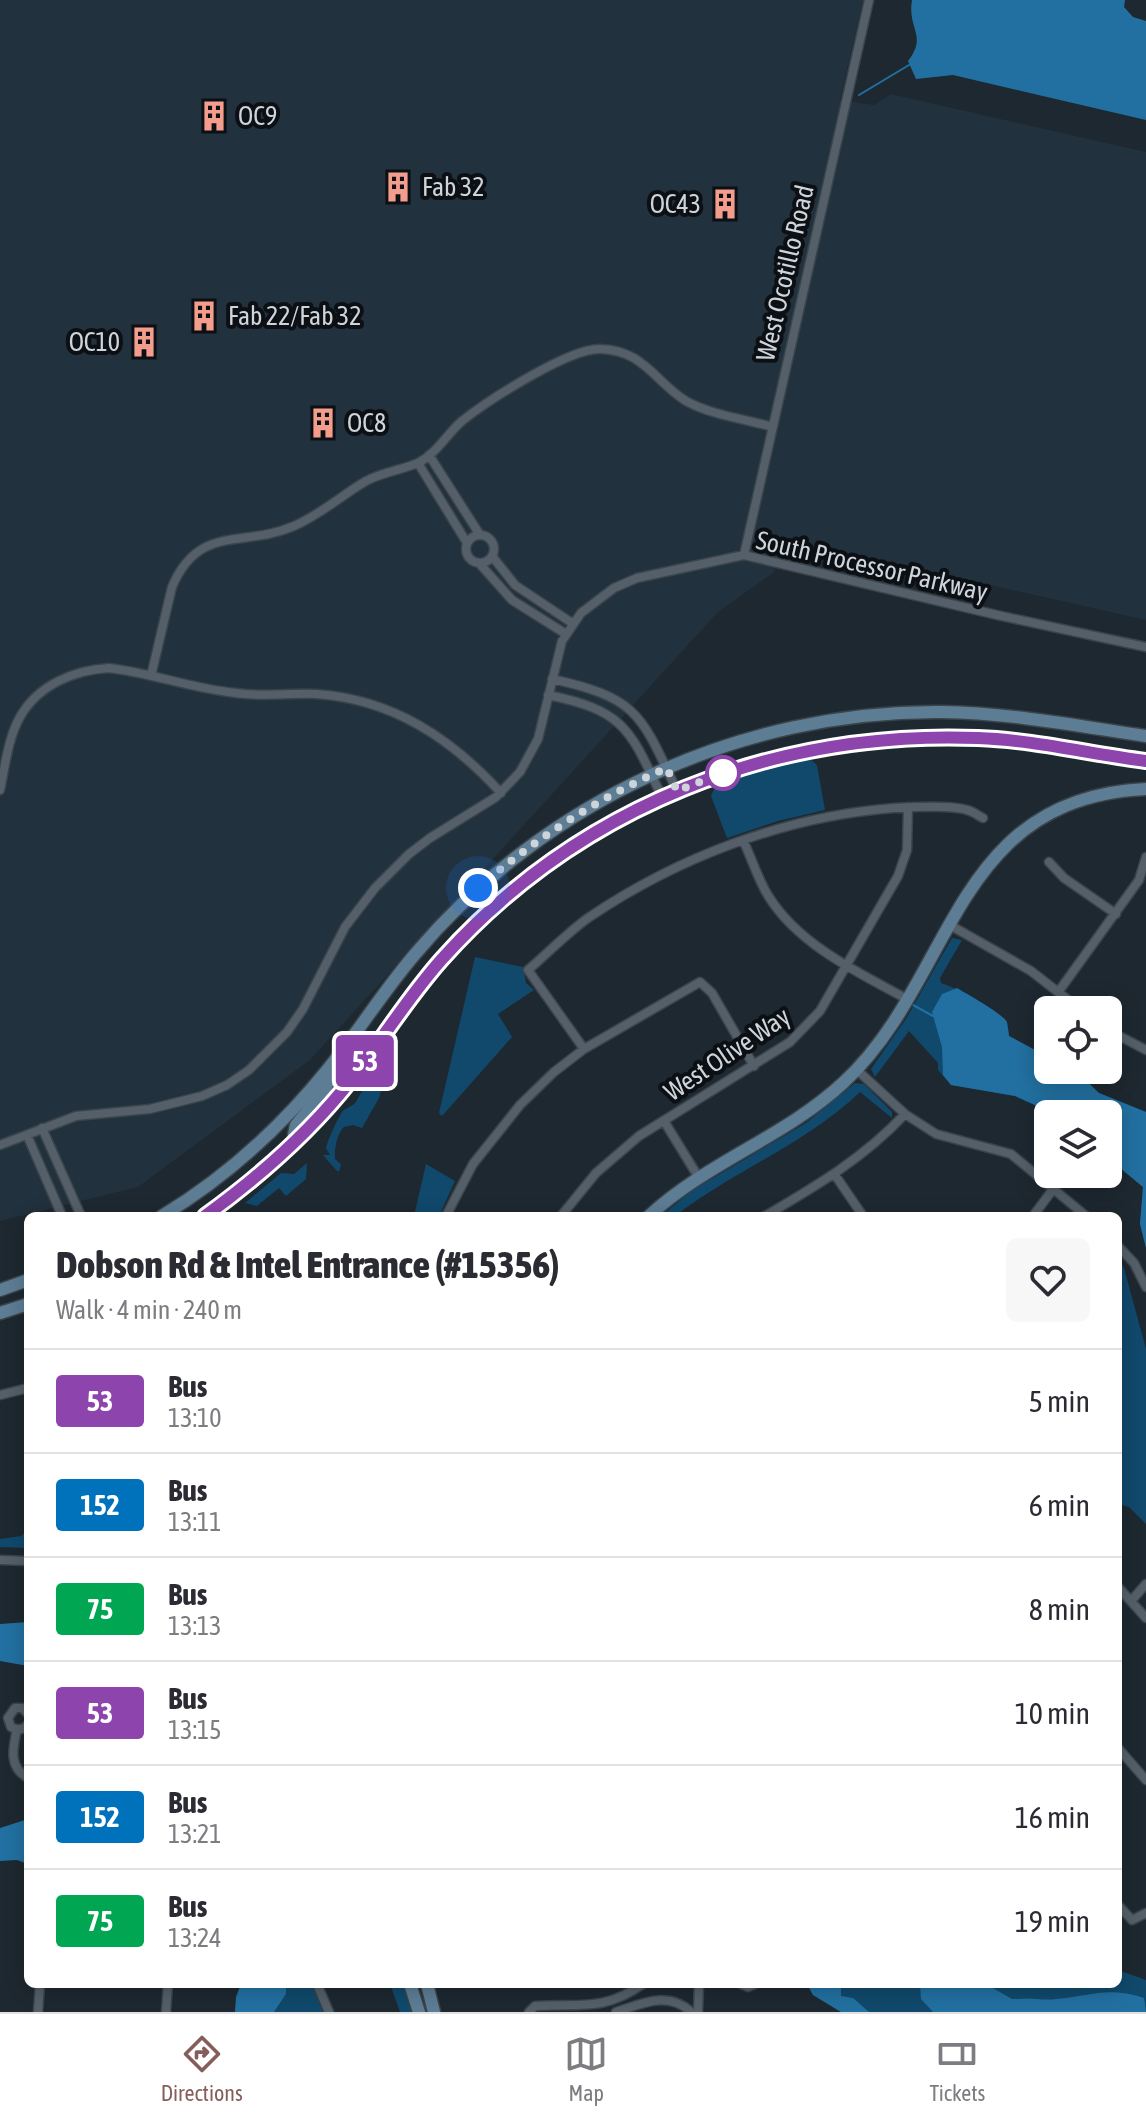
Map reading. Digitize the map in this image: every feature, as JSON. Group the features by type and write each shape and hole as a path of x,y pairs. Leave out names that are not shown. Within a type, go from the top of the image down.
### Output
{"main road":[{"path":"168,1212 212,1182 269,1134 307,1094 416,952 459,906 558,826 651,775 736,743 795,728 910,713 1000,715 1146,736"},
{"path":"210,1212 247,1185 296,1141 349,1082 441,960 482,917 564,852 662,797 773,758 832,745 891,739 982,738 1146,761"},
{"path":"654,1212 699,1178 808,1112 857,1070 885,1034 948,924 987,865 1028,828 1079,803 1146,789"},
{"path":"296,1141 296,1125 324,1091 346,1045"},
{"path":"0,1290 24,1281"},
{"path":"0,1313 24,1305"},
{"path":"411,1988 419,2012"},
{"path":"428,1988 434,2012"}],"street":[{"name":"West Ocotillo Road","path":"744,555 869,0"},
{"path":"151,676 172,587 177,575 196,553 220,541 275,533 297,525 368,480 418,463 463,421 571,354 599,348 633,357 649,367 685,400 773,427"},
{"path":"429,455 480,535 492,541 492,556 515,585 572,623"},
{"path":"418,463 467,543 468,556 479,563 512,600 566,634"},
{"path":"467,543 472,537 480,535"},
{"name":"South Processor Parkway","path":"0,1145 76,1116 140,1111 176,1104 227,1085 249,1070 295,1020 345,927 375,888 430,838 501,793 531,756 538,739 558,650 572,623 599,596 637,578 744,555 1146,647"},
{"path":"479,563 492,556"},
{"path":"0,790 20,716 42,691 66,677 93,669 123,670 240,694 318,694 374,705 408,718 446,741 501,793"},
{"path":"552,679 600,691 623,704 649,732 677,791"},
{"path":"548,695 587,704 613,717 637,743 662,797"},
{"path":"584,1049 528,970 587,919 659,876 743,840 848,811 908,807 967,809 983,818"},
{"name":"West Olive Way","path":"564,1212 596,1173 639,1136 790,1042 820,1011 898,876 907,850 908,807"},
{"path":"743,840 769,897 799,930 848,966 907,999"},
{"path":"1059,991 1139,880 1146,857"},
{"path":"1049,862 1064,878 1116,914"},
{"path":"948,924 1031,971 1065,996"},
{"path":"448,1212 473,1164 520,1105 584,1049 700,982 712,993 754,1066"},
{"path":"1122,1037 1146,1050"},
{"path":"857,1070 905,1114 936,1134 1011,1154 1034,1172"},
{"path":"772,1212 835,1175 885,1135 905,1114"},
{"path":"664,1121 699,1178"},
{"path":"42,1128 79,1212"},
{"path":"27,1135 60,1212"},
{"path":"835,1175 860,1212"},
{"path":"1036,1212 1054,1188 1081,1212"},
{"path":"1122,1250 1134,1263 1146,1287"},
{"path":"0,1395 24,1389"},
{"path":"0,1560 24,1561"},
{"path":"1131,1601 1146,1584"},
{"path":"1122,1591 1146,1618"},
{"path":"24,1712 18,1708 10,1712 9,1724 17,1729 24,1728"},
{"path":"17,1729 13,1762 24,1776"},
{"path":"1122,1753 1146,1780"},
{"path":"1122,1909 1132,1920 1146,1913"},
{"path":"38,2012 40,1988"},
{"path":"166,2012 168,1988"},
{"path":"319,1988 329,2012"},
{"path":"529,2012 535,2006 595,2006 638,1988"},
{"path":"698,2012 699,1988"},
{"path":"616,2012 643,2002 668,2000 678,2002 691,2012"}],"shaded area":[{"path":"0,0 863,0 840,100 874,105 891,94 1146,152 1146,620 785,539 774,572 717,613 310,1060 138,1187 37,1212 24,1212 24,1215 0,1221"},
{"path":"912,0 1125,0 1124,7 1133,17 1146,21 1146,120 953,75 916,79 908,61 917,38"},
{"path":"808,757 817,765 825,810 727,838 711,796 717,782 769,764"},
{"path":"952,938 962,940 940,978 941,983 966,994 1003,1018 1009,1036 1034,1049 1034,1084 1090,1084 1099,1093 1116,1100 1034,1100 1034,1105 1015,1096 951,1085 938,1070 938,1063 909,1031 875,1077 871,1069 906,1019"},
{"path":"475,957 523,967 526,983 534,990 498,1014 512,1037 442,1116 439,1113"},
{"path":"957,988 1004,1018 1009,1036 1034,1049 1034,1084 1090,1084 1099,1093 1116,1100 1034,1100 1034,1105 1015,1096 951,1085 943,1075 942,1047 932,1012 942,994"},
{"path":"385,1077 379,1098 362,1128 353,1125 344,1127 336,1142 335,1159 341,1164 339,1172 323,1155 330,1155 326,1148 335,1125 342,1112 356,1102 368,1084"},
{"path":"855,1083 864,1084 892,1112 892,1118 860,1092 794,1142 681,1212 666,1212 693,1190 806,1123"},
{"path":"1122,1102 1146,1112 1146,1248 1140,1224 1143,1187 1122,1170"},
{"path":"1122,1102 1146,1112 1146,1248 1140,1224 1143,1187 1122,1170"},
{"path":"307,1163 306,1179 286,1196 279,1188 257,1206 245,1203 281,1173 294,1174"},
{"path":"426,1164 455,1181 441,1212 415,1212"},
{"path":"1122,1265 1146,1349 1146,1524 1129,1507 1122,1505"},
{"path":"24,1533 24,1548 0,1547 0,1539"},
{"path":"24,1622 24,1665 0,1661 0,1624"},
{"path":"24,1820 24,1863 0,1861 0,1828"},
{"path":"1122,1971 1146,1980 1146,2012 841,2012 813,1995 809,1988 1122,1988"},
{"path":"239,1988 286,1988 286,1994 274,2012 235,2012"},
{"path":"286,1988 314,1988 323,2012 274,2012 286,1994"},
{"path":"391,1988 404,1988 412,2012 400,2012"},
{"path":"809,1988 841,1988 841,1996 853,1998 869,2012 841,2012 813,1995"},
{"path":"920,1988 993,1988 1012,1999 1120,1993 1144,1998 1146,2012 933,2012 921,1999"}],"waterway":[{"path":"859,95 909,65"},
{"path":"913,1005 933,1016"}],"bus line":[{"name":"53","path":"210,1212 270,1165 324,1111 441,960 482,917 564,852 649,803 744,766 803,751 863,741 920,737 982,738 1146,761"}],"place":[{"name":"OC9","path":"214,116"},
{"name":"Fab 32","path":"398,187"},
{"name":"OC43","path":"725,204"},
{"name":"Fab 22/Fab 32","path":"204,316"},
{"name":"OC10","path":"144,342"},
{"name":"OC8","path":"323,423"}],"route":[{"path":"478,888 558,826 639,781 667,768 677,791 723,773"}]}
